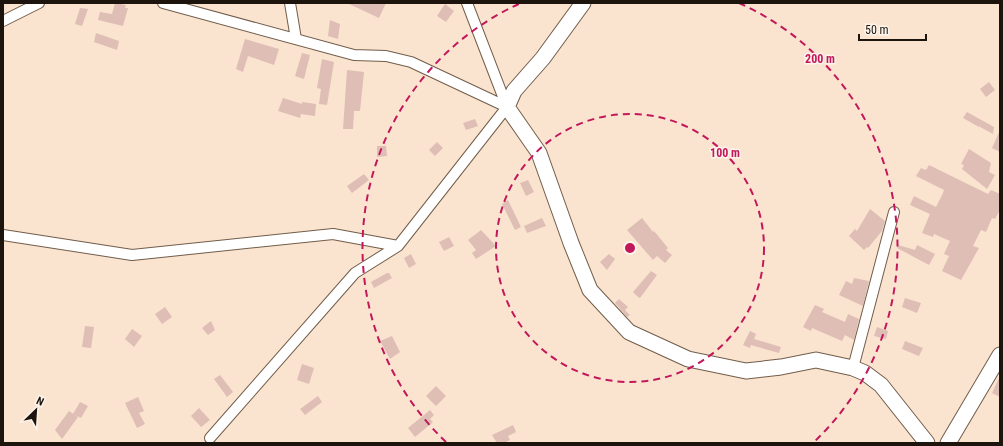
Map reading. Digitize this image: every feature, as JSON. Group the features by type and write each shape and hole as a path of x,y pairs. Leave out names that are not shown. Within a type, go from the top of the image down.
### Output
{"street":[{"path":"3,21 39,3"},
{"path":"163,3 354,55 386,56 412,62 507,107"},
{"path":"290,3 296,39"},
{"path":"467,3 507,107 539,153 571,243 590,290 629,332 688,359 746,371 781,367 816,360 853,368 865,373 881,385 927,443"},
{"path":"210,438 355,273 398,246 507,107 514,91 543,58 583,3"},
{"path":"853,368 894,212"},
{"path":"3,235 132,255 333,234 398,246"},
{"path":"948,443 1000,355"}],"building":[{"path":"115,3 126,5 125,8 128,8 123,26 98,20 100,12 112,14"},
{"path":"347,3 386,3 379,18"},
{"path":"445,4 454,11 446,22 437,16"},
{"path":"80,8 88,9 82,26 75,24"},
{"path":"330,20 340,24 338,39 328,36"},
{"path":"96,33 119,41 117,50 94,42"},
{"path":"245,39 279,49 274,65 248,56 243,72 236,69"},
{"path":"302,53 310,55 304,79 295,76"},
{"path":"322,59 334,62 327,105 319,104 321,89 317,88"},
{"path":"347,70 364,72 360,111 354,111 353,129 343,129"},
{"path":"989,82 995,90 986,97 980,89"},
{"path":"283,98 302,104 302,102 316,104 315,116 301,114 300,118 278,111"},
{"path":"967,112 994,127 993,134 980,127 981,125 979,127 963,118"},
{"path":"475,119 478,126 466,130 463,123"},
{"path":"1000,130 1000,152 992,148"},
{"path":"437,142 443,148 435,156 429,150"},
{"path":"377,146 386,146 387,156 377,157"},
{"path":"969,149 991,163 989,172 995,175 987,189 962,169 964,165 961,164"},
{"path":"929,165 988,194 991,190 1000,194 1000,210 995,219 992,218 986,232 981,230 973,246 979,248 961,280 942,271 949,256 944,254 950,241 934,234 933,237 922,233 930,214 910,205 914,196 936,207 943,193 944,190 916,176 921,168 926,170"},
{"path":"364,174 369,180 352,193 347,186"},
{"path":"528,180 534,192 526,196 520,183"},
{"path":"508,200 521,227 515,230 502,204"},
{"path":"870,209 885,221 882,231 868,248 867,247 864,250 849,236 855,229 857,231"},
{"path":"542,218 546,226 527,233 524,226"},
{"path":"642,218 668,248 666,250 672,255 665,263 657,256 653,260 627,230"},
{"path":"481,230 496,246 476,259 472,253 476,250 468,240"},
{"path":"449,237 454,246 444,251 439,242"},
{"path":"898,245 915,250 917,245 935,254 929,265 897,248"},
{"path":"411,254 416,264 409,268 404,258"},
{"path":"609,254 615,259 607,270 600,262"},
{"path":"651,271 657,275 640,298 633,292"},
{"path":"389,273 392,278 374,288 371,282"},
{"path":"854,278 869,281 863,306 839,295 846,281 852,284"},
{"path":"905,298 921,303 917,313 902,307"},
{"path":"619,299 628,307 625,310 630,315 627,317 615,303"},
{"path":"815,305 824,309 822,312 845,322 848,314 859,319 854,340 845,335 842,341 812,328 811,331 803,327"},
{"path":"165,307 172,317 162,324 155,314"},
{"path":"211,321 215,330 208,335 202,328"},
{"path":"85,326 94,327 91,348 82,347"},
{"path":"877,327 888,331 886,339 874,336"},
{"path":"132,329 142,336 134,347 125,339"},
{"path":"750,331 756,334 754,339 781,347 779,353 751,345 750,348 743,345"},
{"path":"392,336 400,352 390,359 380,341"},
{"path":"905,341 923,348 919,356 902,349"},
{"path":"302,364 314,368 309,384 297,380"},
{"path":"220,375 233,392 227,397 214,379"},
{"path":"1000,376 1000,397 992,393"},
{"path":"436,386 446,396 436,406 426,396"},
{"path":"318,396 322,402 305,415 300,409"},
{"path":"138,397 144,411 139,413 145,424 137,428 125,403"},
{"path":"80,402 88,406 81,418 73,414"},
{"path":"199,408 210,420 201,427 191,416"},
{"path":"430,410 434,415 430,419 433,422 415,437 408,428"},
{"path":"69,411 78,417 62,439 55,430"},
{"path":"513,425 516,432 508,436 510,440 504,443 497,443 492,435"}]}
